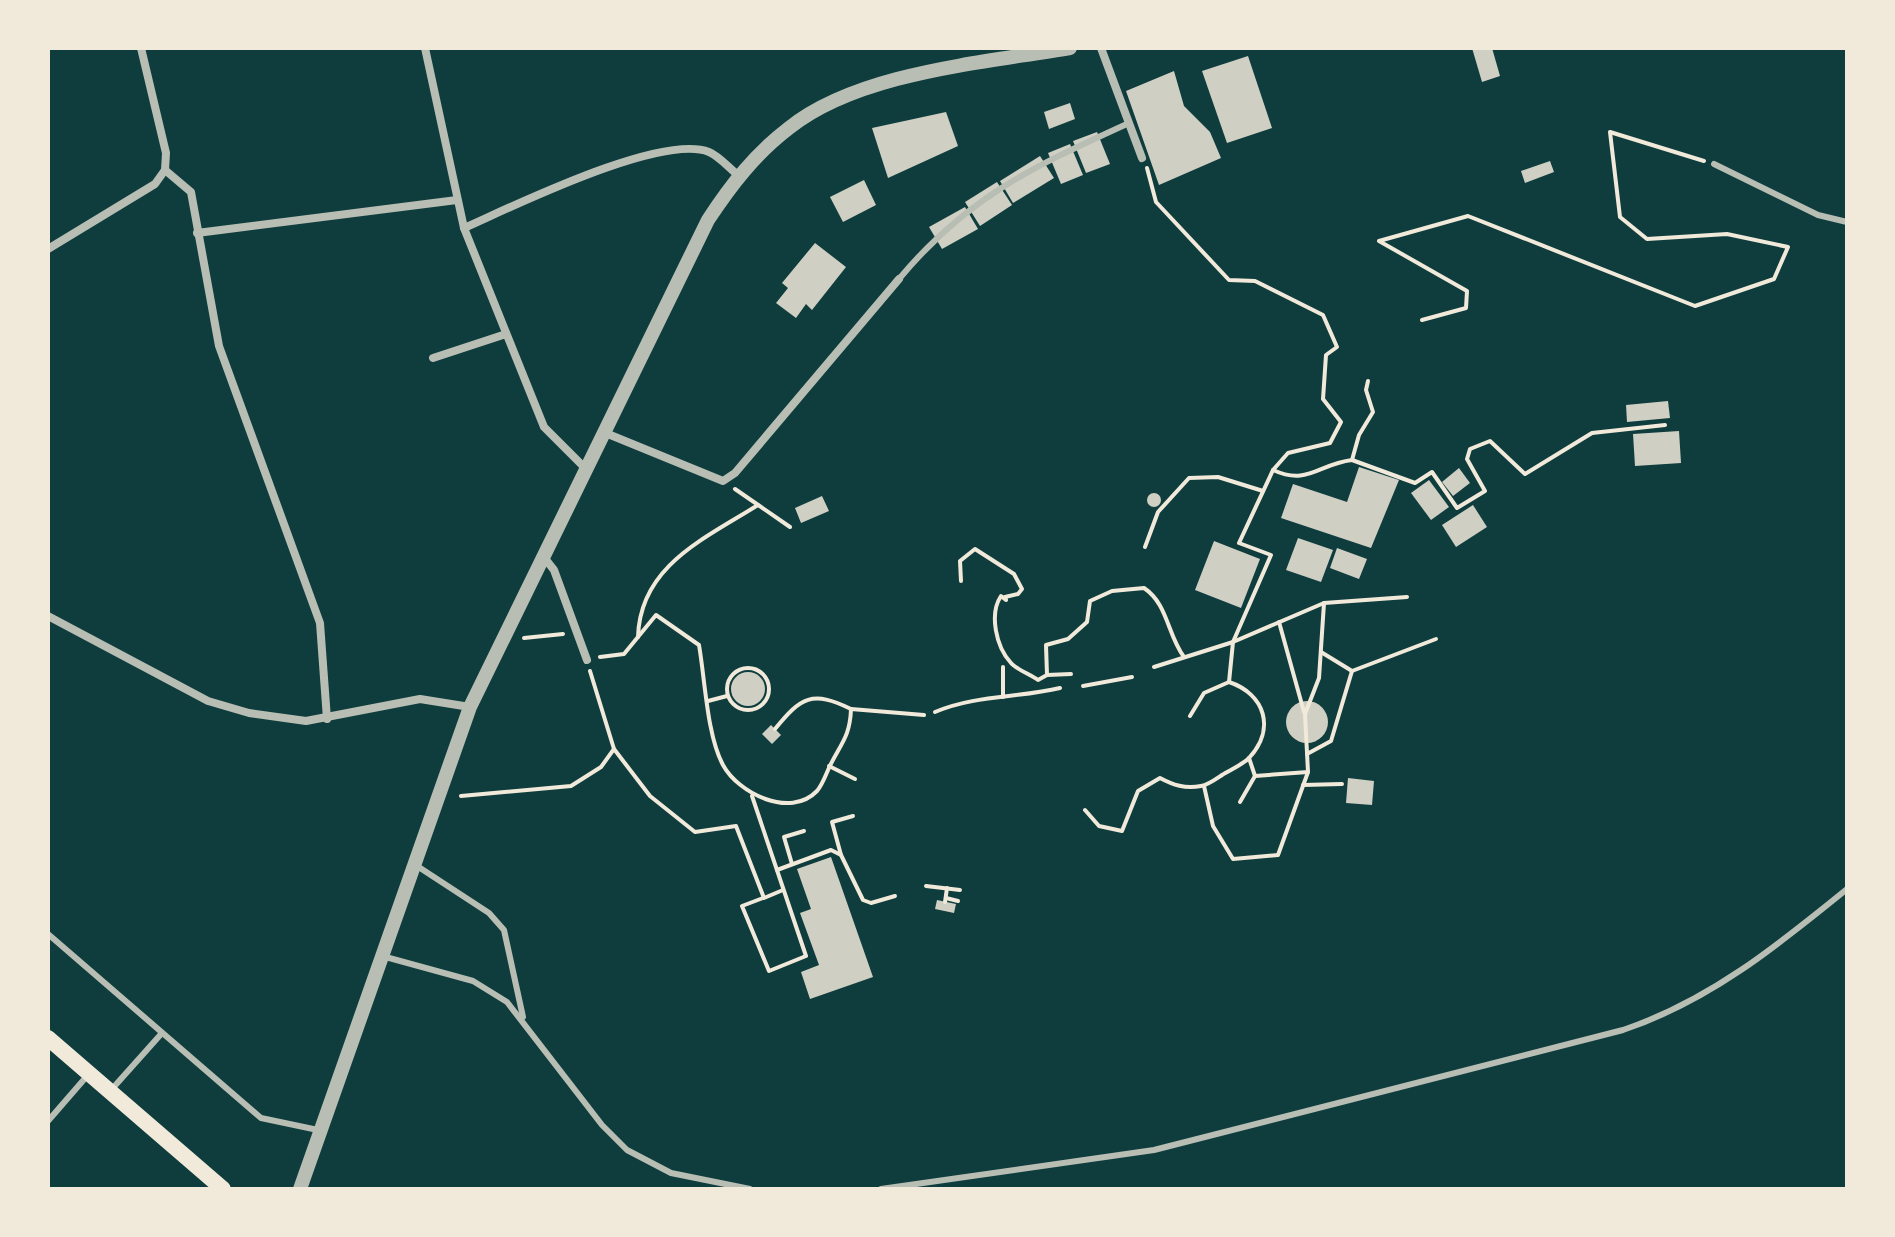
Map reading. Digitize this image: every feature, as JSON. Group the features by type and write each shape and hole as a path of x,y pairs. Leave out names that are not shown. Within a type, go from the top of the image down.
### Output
{"main road":[{"path":"48,1038 223,1189"}],"street":[{"path":"48,249 155,184 165,170 166,153 141,48"},
{"path":"425,48 464,228 544,427 585,468"},
{"path":"300,1189 470,707 708,220 738,175 791,126 852,95 893,80 1034,51 1070,48"},
{"path":"1101,48 1142,158"},
{"path":"464,228 584,176 674,149 709,152 738,175"},
{"path":"165,170 191,192 219,346 320,623 327,719"},
{"path":"197,233 457,200"},
{"path":"603,432 723,481 735,473 899,279"},
{"path":"433,358 506,334"},
{"path":"543,556 554,570 587,660"},
{"path":"48,616 208,701 285,720 327,719 420,699 470,707"}],"lane":[{"path":"899,279 930,242 983,197 1022,173 1129,123"},
{"path":"1714,164 1818,215 1847,222"},
{"path":"414,864 489,913 504,930 524,1021"},
{"path":"881,1189 1154,1150 1623,1030 1668,1015 1728,981 1847,889"},
{"path":"48,934 261,1118 320,1131"},
{"path":"382,956 473,981 507,1002 602,1125 627,1150 671,1173 750,1189"},
{"path":"110,1092 162,1033"},
{"path":"48,1121 89,1074"}],"path":[{"path":"1422,320 1466,308 1467,291 1379,241 1468,216 1695,306 1774,279 1788,247 1727,234 1647,239 1620,217 1610,132 1714,164"},
{"path":"1142,158 1156,202 1229,280 1255,281 1323,315 1337,347 1326,355 1323,399 1341,422 1330,443 1288,453 1273,470 1237,550"},
{"path":"1352,460 1359,435 1373,412 1366,390 1368,381"},
{"path":"1273,470 1290,478 1311,475 1324,465 1352,460 1415,483 1432,472 1457,508 1485,491 1467,459 1470,449 1490,441 1525,474 1592,433 1665,425"},
{"path":"1145,547 1158,512 1189,478 1218,477 1263,491"},
{"path":"723,481 790,527"},
{"path":"638,637 643,598 659,576 680,556 758,505"},
{"path":"1229,682 1233,642 1271,555 1239,543"},
{"path":"961,581 960,561 975,549 1014,574 1022,589 1005,597 1006,600 1001,596 997,602 1000,646 1012,665 1038,680 1047,675 1071,674"},
{"path":"1047,675 1046,645 1068,639 1087,622 1090,601 1112,591 1144,588 1159,598 1175,645 1184,657"},
{"path":"1154,667 1233,642 1324,603 1407,597"},
{"path":"1305,714 1319,678 1324,603"},
{"path":"764,898 736,826 695,832 650,796 614,749 587,660 624,654 656,615 699,645 722,764 752,796 806,956 769,971 742,906 764,898 783,890"},
{"path":"1204,786 1221,842 1233,859 1278,855 1308,772 1305,714 1279,622"},
{"path":"524,638 577,633"},
{"path":"1352,671 1436,639"},
{"path":"1321,652 1352,671"},
{"path":"1003,667 1003,698"},
{"path":"737,671 758,671 768,682 766,701 755,709 741,710 727,696 728,682 737,671"},
{"path":"1307,754 1331,741 1352,671"},
{"path":"1083,686 1132,677"},
{"path":"1085,810 1099,826 1122,831 1138,791 1160,778 1177,787 1204,786 1249,758 1263,732 1264,713 1257,698 1244,687 1229,682 1204,693 1190,716"},
{"path":"935,712 971,699 1003,698 1060,688"},
{"path":"708,701 727,696"},
{"path":"775,729 792,709 813,697 830,698 851,709 924,715"},
{"path":"752,796 794,801 817,791 829,766 841,753 850,728 851,709"},
{"path":"461,796 571,786 601,767 614,749"},
{"path":"1240,802 1255,776 1249,758"},
{"path":"829,766 855,779"},
{"path":"1255,776 1308,772"},
{"path":"1303,785 1342,784"},
{"path":"853,816 832,822 841,855 863,900 871,903 895,896"},
{"path":"792,864 784,837 804,831"},
{"path":"777,870 831,850 841,855"},
{"path":"926,886 960,890"},
{"path":"947,888 945,900 958,901"}],"building":[{"path":"1472,48 1492,48 1500,76 1482,82"},
{"path":"1248,56 1272,128 1227,143 1202,71"},
{"path":"1174,71 1184,106 1210,132 1221,158 1159,185 1126,91"},
{"path":"1070,103 1075,119 1049,129 1044,112"},
{"path":"946,112 958,146 888,178 872,128"},
{"path":"1097,132 1110,164 1086,173 1073,141"},
{"path":"1070,144 1083,175 1061,184 1048,153"},
{"path":"1040,156 1054,178 1013,203 1000,181"},
{"path":"1550,161 1554,172 1525,183 1521,171"},
{"path":"864,180 876,205 843,222 830,197"},
{"path":"997,182 1012,205 980,226 965,202"},
{"path":"965,207 978,229 942,249 929,227"},
{"path":"815,243 846,267 812,310 806,304 796,318 776,303 788,288 782,283"},
{"path":"1668,401 1670,418 1627,422 1626,405"},
{"path":"1679,431 1681,463 1635,466 1633,434"},
{"path":"1359,467 1399,480 1371,548 1281,518 1293,484 1347,502"},
{"path":"1459,468 1470,483 1453,496 1442,482"},
{"path":"1429,480 1449,507 1431,520 1411,493"},
{"path":"1154,493 1161,500 1154,507 1147,500"},
{"path":"822,496 829,511 801,523 795,508"},
{"path":"1473,505 1487,527 1456,547 1442,525"},
{"path":"1298,538 1333,550 1321,582 1286,570"},
{"path":"1214,541 1260,559 1241,608 1195,590"},
{"path":"1337,548 1367,559 1359,579 1330,568"},
{"path":"748,672 760,677 765,689 760,701 748,706 736,701 731,689 736,677"},
{"path":"1307,701 1322,707 1328,722 1322,737 1307,743 1292,737 1286,722 1292,707"},
{"path":"771,725 781,735 772,744 762,734"},
{"path":"1348,778 1374,781 1372,805 1346,803"},
{"path":"831,857 873,977 810,999 801,972 819,965 800,913 811,909 797,869"},
{"path":"937,900 956,904 954,913 935,909"}]}
